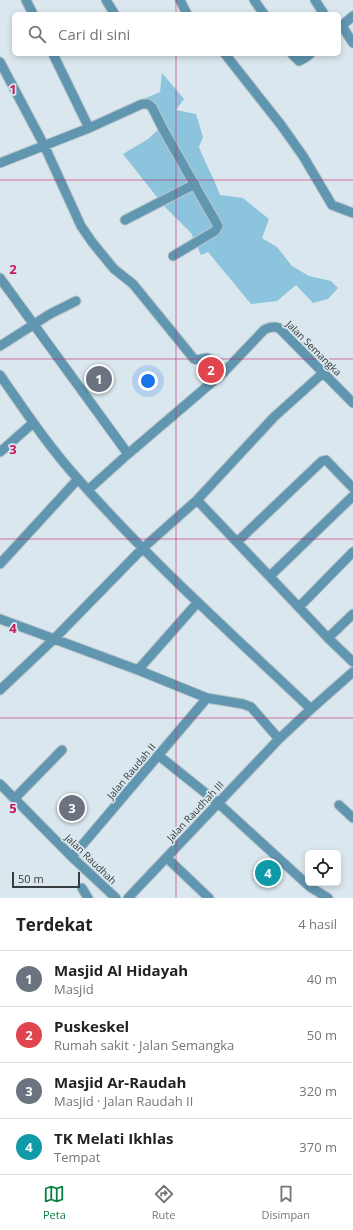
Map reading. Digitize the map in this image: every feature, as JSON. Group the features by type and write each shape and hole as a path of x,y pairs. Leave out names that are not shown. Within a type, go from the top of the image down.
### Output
{"street":[{"path":"26,0 32,12"},
{"path":"106,0 113,12"},
{"path":"180,0 186,12"},
{"path":"254,0 263,12"},
{"path":"319,1 323,12"},
{"path":"341,26 353,16"},
{"path":"341,28 353,43"},
{"path":"54,56 89,128"},
{"path":"227,56 281,125 303,156 332,205 353,213"},
{"path":"294,56 299,61 308,56"},
{"path":"0,62 44,145 81,226 114,269 132,284 194,359 210,359 224,372 88,490"},
{"path":"0,163 89,128 142,104 148,104 152,107 164,131 218,224 218,229 173,256"},
{"path":"125,220 195,184"},
{"path":"0,278 128,454"},
{"path":"0,346 50,314 76,301"},
{"name":"Jalan Semangka","path":"224,372 264,330 275,326 279,328 353,403"},
{"path":"0,690 54,639 143,548 197,500 274,417 323,374"},
{"path":"0,376 33,423 88,490 143,548 311,709"},
{"path":"0,452 33,423"},
{"path":"237,542 322,461 326,460 353,488"},
{"path":"0,564 78,479"},
{"path":"270,576 353,496"},
{"path":"197,500 328,638 353,662"},
{"path":"299,607 353,552"},
{"path":"138,670 198,602"},
{"path":"328,638 353,614"},
{"path":"0,619 138,670 207,698 243,704 251,707 279,739"},
{"name":"Jalan Raudhah III","path":"128,898 279,739 353,672"},
{"name":"Jalan Raudah II","path":"72,857 207,698"},
{"path":"15,798 62,750"},
{"path":"158,756 218,803 310,887 328,898"},
{"name":"Jalan Raudhah","path":"0,784 72,857 116,898"},
{"path":"339,806 353,818"},
{"path":"166,858 209,898"},
{"path":"82,888 88,898"}],"shaded area":[{"path":"162,73 184,99 176,110 196,114 203,137 199,147 220,195 243,198 269,219 262,238 277,247 292,266 309,276 331,281 338,288 328,299 313,303 296,285 277,301 251,304 208,252 201,255 191,233 164,206 123,154 148,139 159,129 152,112 141,100 160,92"}],"place":[{"name":"Puskeskel","path":"211,370"},
{"name":"Masjid Al Hidayah","path":"99,379"},
{"name":"Masjid Ar-Raudah","path":"72,808"},
{"name":"TK Melati Ikhlas","path":"268,873"}]}
